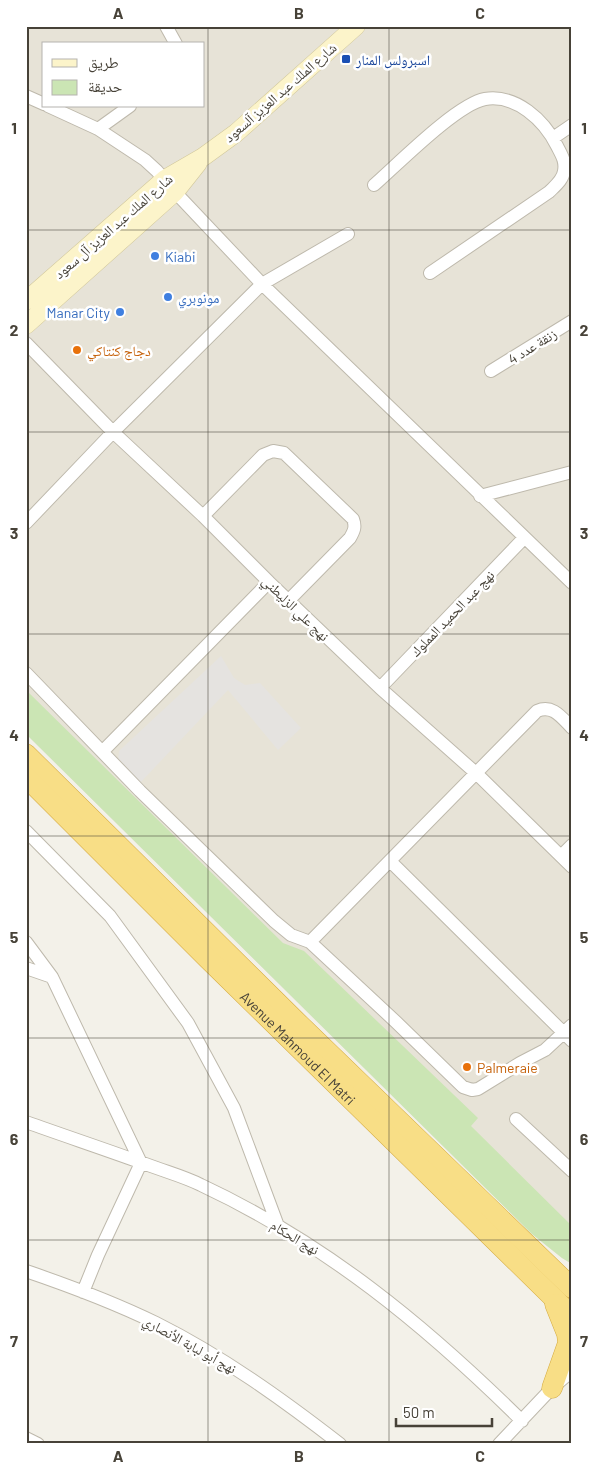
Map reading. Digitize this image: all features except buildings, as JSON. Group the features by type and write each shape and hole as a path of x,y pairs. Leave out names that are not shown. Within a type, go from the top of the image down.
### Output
{"highway":[{"name":"Avenue Mahmoud El Matri","path":"27,754 298,1023 572,1288"},
{"name":"Avenue Mahmoud El Matri","path":"26,777 207,958 572,1316"},
{"path":"531,1248 572,1270"},
{"path":"551,1296 567,1334 568,1343 552,1388"}],"main road":[{"name":"شارع الملك عبد العزيز آلسعود","path":"203,156 236,133 356,26"},
{"name":"شارع الملك عبد العزيز آل سعود","path":"26,301 165,178 203,156"},
{"name":"شارع الملك عبد العزيز آل سعود","path":"26,325 176,192 203,156"}],"street":[{"path":"166,26 175,42"},
{"path":"26,96 42,103"},
{"path":"374,185 451,118 476,102 486,99 509,100 540,121 553,138 564,160 564,172 558,184 430,273"},
{"path":"52,108 98,129 145,160 165,178 262,284 572,583"},
{"path":"98,129 127,108"},
{"path":"553,138 572,125"},
{"path":"26,523 113,432 262,284 348,234"},
{"name":"زنقة عدد 4","path":"491,371 572,321"},
{"name":"نهج علي الزليطني","path":"26,343 113,432 203,516 269,582 572,866"},
{"path":"203,516 263,455 273,451 284,453 353,519 355,525 354,532 350,538 289,600"},
{"path":"480,496 572,472"},
{"name":"نهج عبد الحميد المملوك","path":"380,688 524,538"},
{"path":"103,751 269,582"},
{"path":"26,673 140,791 274,920 291,935 310,942 463,1087 472,1090 478,1089 569,1034 390,862"},
{"path":"310,942 537,711 548,708 553,710 572,728"},
{"path":"26,831 110,916 188,1023 234,1108 278,1226"},
{"path":"561,856 572,845"},
{"path":"26,942 52,977 142,1163 98,1255 83,1292"},
{"path":"26,968 52,977"},
{"path":"516,1119 572,1170"},
{"name":"نهج الحكام","path":"26,1122 200,1184 278,1226 329,1257 414,1321 522,1421"},
{"name":"نهج أبو لبابة الأنصاري","path":"26,1271 83,1292 155,1323 214,1355 270,1391 340,1444"},
{"path":"500,1444 552,1388 572,1371"},
{"path":"26,1438 38,1444"}],"shaded area":[{"path":"26,26 572,26 572,1264 532,1234 26,734"},
{"path":"221,656 234,678 245,685 260,683 301,728 278,750 228,690 139,784 118,762 119,751"}],"green space":[{"path":"26,690 283,943 304,951 478,1118 471,1126 572,1226 572,1264 532,1234 26,734"}],"place":[{"name":"اسبرولس المنار","path":"346,59"},
{"name":"Kiabi","path":"155,256"},
{"name":"مونوبري","path":"168,297"},
{"name":"Manar City","path":"120,312"},
{"name":"دجاج كنتاكي","path":"77,350"},
{"name":"Palmeraie","path":"467,1067"}]}
